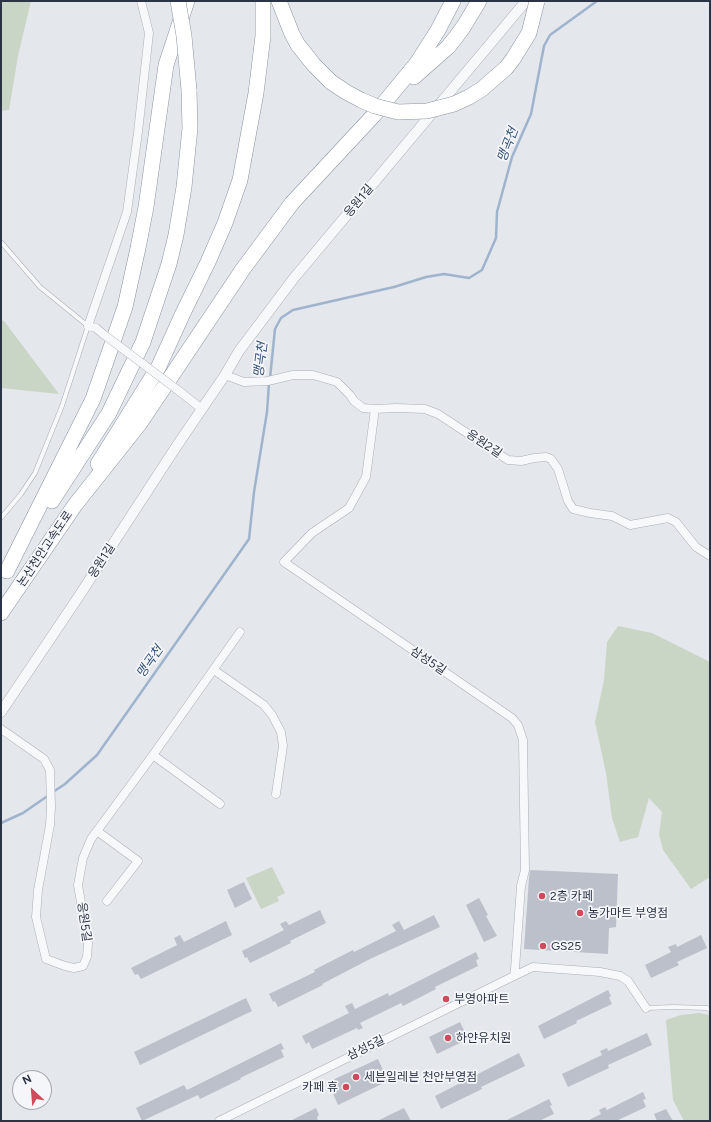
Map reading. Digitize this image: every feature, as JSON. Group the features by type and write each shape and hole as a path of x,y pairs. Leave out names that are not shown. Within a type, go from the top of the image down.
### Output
{"highway":[{"path":"4,575 109,413 143,342 169,264 176,235 184,186 190,128 189,90 184,36 178,1"},
{"path":"4,575 93,399 125,307 146,208 166,65 187,1"},
{"path":"75,505 110,444 158,366 226,223 240,180 256,93 263,36 263,1"},
{"path":"279,1 298,45 314,65 331,82 346,92 375,106 398,112 427,111 454,104 482,89 509,63 521,47 533,22 537,1"},
{"path":"75,505 140,423 243,269 292,203 374,115 417,63 438,30 453,1"},
{"path":"374,115 448,47 464,26 479,1"},
{"name":"논산천안고속도로","path":"1,613 75,505"}],"street":[{"path":"141,1 149,33 138,132 126,212 88,326 96,328 202,409"},
{"name":"응원1길","path":"1,712 225,375 239,351 294,278 526,1"},
{"name":"응원2길","path":"225,375 244,382 273,380 293,375 313,375 336,382 350,395 354,401 363,408 425,409 438,414 508,460 521,461 546,457 551,459 558,469 568,501 573,509 612,516 630,525 668,518 676,522 696,547 710,556"},
{"name":"삼성5길","path":"375,409 366,477 349,508 312,533 284,562 516,721 523,735 525,870 521,886 514,976"},
{"name":"응원5길","path":"1,729 44,759 50,770 52,807 38,890 36,917 46,959 74,968 83,966 87,957 88,943 78,885 83,858 91,839 153,755 240,632"},
{"path":"214,670 264,705 272,715 281,732 283,746 276,794"},
{"path":"153,755 220,804"},
{"path":"97,831 138,861 107,901"},
{"name":"삼성5길","path":"219,1121 533,967 600,972 620,976 628,981 646,1008"}],"lane":[{"path":"1,242 40,287 88,326 62,406 35,473 21,494 1,518"},
{"name":"삼성5길","path":"646,1008 707,1008 710,1010"}],"green space":[{"path":"1,1 31,1 18,56 9,110 1,111"},
{"path":"1,320 4,321 59,394 1,388"},
{"path":"618,626 652,633 710,662 710,877 691,889 663,850 659,834 662,812 649,798 638,837 620,842 612,818 606,773 595,722 604,680 607,642"},
{"path":"272,867 285,893 277,897 279,901 261,909 246,878"},
{"path":"699,1013 710,1015 710,1121 684,1121 673,1100 666,1020 681,1015"}],"building":[{"path":"530,870 618,874 616,927 609,928 608,954 524,949"},
{"path":"244,882 252,899 235,908 227,890"},
{"path":"479,898 488,915 486,916 497,936 484,942 466,905"},
{"path":"320,910 326,923 290,941 291,943 250,963 247,957 245,958 242,951 284,930 280,924 286,921 289,925"},
{"path":"434,915 440,927 370,959 322,984 323,985 278,1007 275,1001 273,1002 269,994 315,972 314,970 353,950 354,952 396,931 392,925 399,921 404,930"},
{"path":"226,921 232,935 141,979 138,974 135,975 131,968 177,945 174,938 180,935 184,942"},
{"path":"701,935 707,948 677,962 679,965 651,978 645,965 671,952 668,947 676,944 677,947"},
{"path":"476,952 479,959 476,960 478,966 435,987 436,989 403,1006 401,1003 360,1023 363,1028 358,1030 357,1028 312,1049 309,1042 306,1044 302,1036 349,1013 345,1006 352,1003 355,1009 388,993 389,996"},
{"path":"608,990 611,996 609,998 612,1004 576,1021 577,1023 544,1039 538,1026"},
{"path":"246,998 252,1011 140,1065 134,1052"},
{"name":"하얀유치원","path":"460,1022 468,1039 437,1054 429,1037"},
{"path":"647,1033 652,1045 608,1065 609,1068 568,1087 562,1074 602,1055 600,1051 607,1048 608,1051"},
{"path":"281,1043 284,1049 281,1050 284,1057 200,1099 198,1095 142,1121 136,1108 184,1085 187,1090"},
{"path":"519,1053 525,1066 481,1087 482,1089 441,1109 435,1096"},
{"path":"378,1059 388,1081 338,1105 328,1082"},
{"path":"643,1092 646,1099 643,1100 646,1107 616,1121 587,1121 601,1114 599,1110 605,1107 607,1110"},
{"path":"549,1099 552,1105 550,1106 554,1114 539,1121 505,1121"},
{"path":"316,1108 319,1115 317,1117 318,1121 290,1121"},
{"path":"404,1108 411,1121 377,1121"},
{"path":"666,1109 673,1121 657,1121 654,1114"}],"waterway":[{"name":"맹곡천","path":"270,378 275,329 281,318 293,310 394,287 426,277 444,274 469,278 482,270 496,238 497,212 512,157 531,114 544,46 550,35 597,1"},
{"name":"맹곡천","path":"53,792 65,784 97,755 249,539 254,492 267,412 269,383"},
{"name":"맹곡천","path":"1,823 23,813 49,795"}],"place":[{"name":"2층 카페","path":"542,896"},
{"name":"농가마트 부영점","path":"580,913"},
{"name":"GS25","path":"543,946"},
{"name":"부영아파트","path":"446,999"},
{"name":"하얀유치원","path":"448,1038"},
{"name":"세븐일레븐 천안부영점","path":"356,1077"},
{"name":"카페 휴","path":"346,1087"}]}
